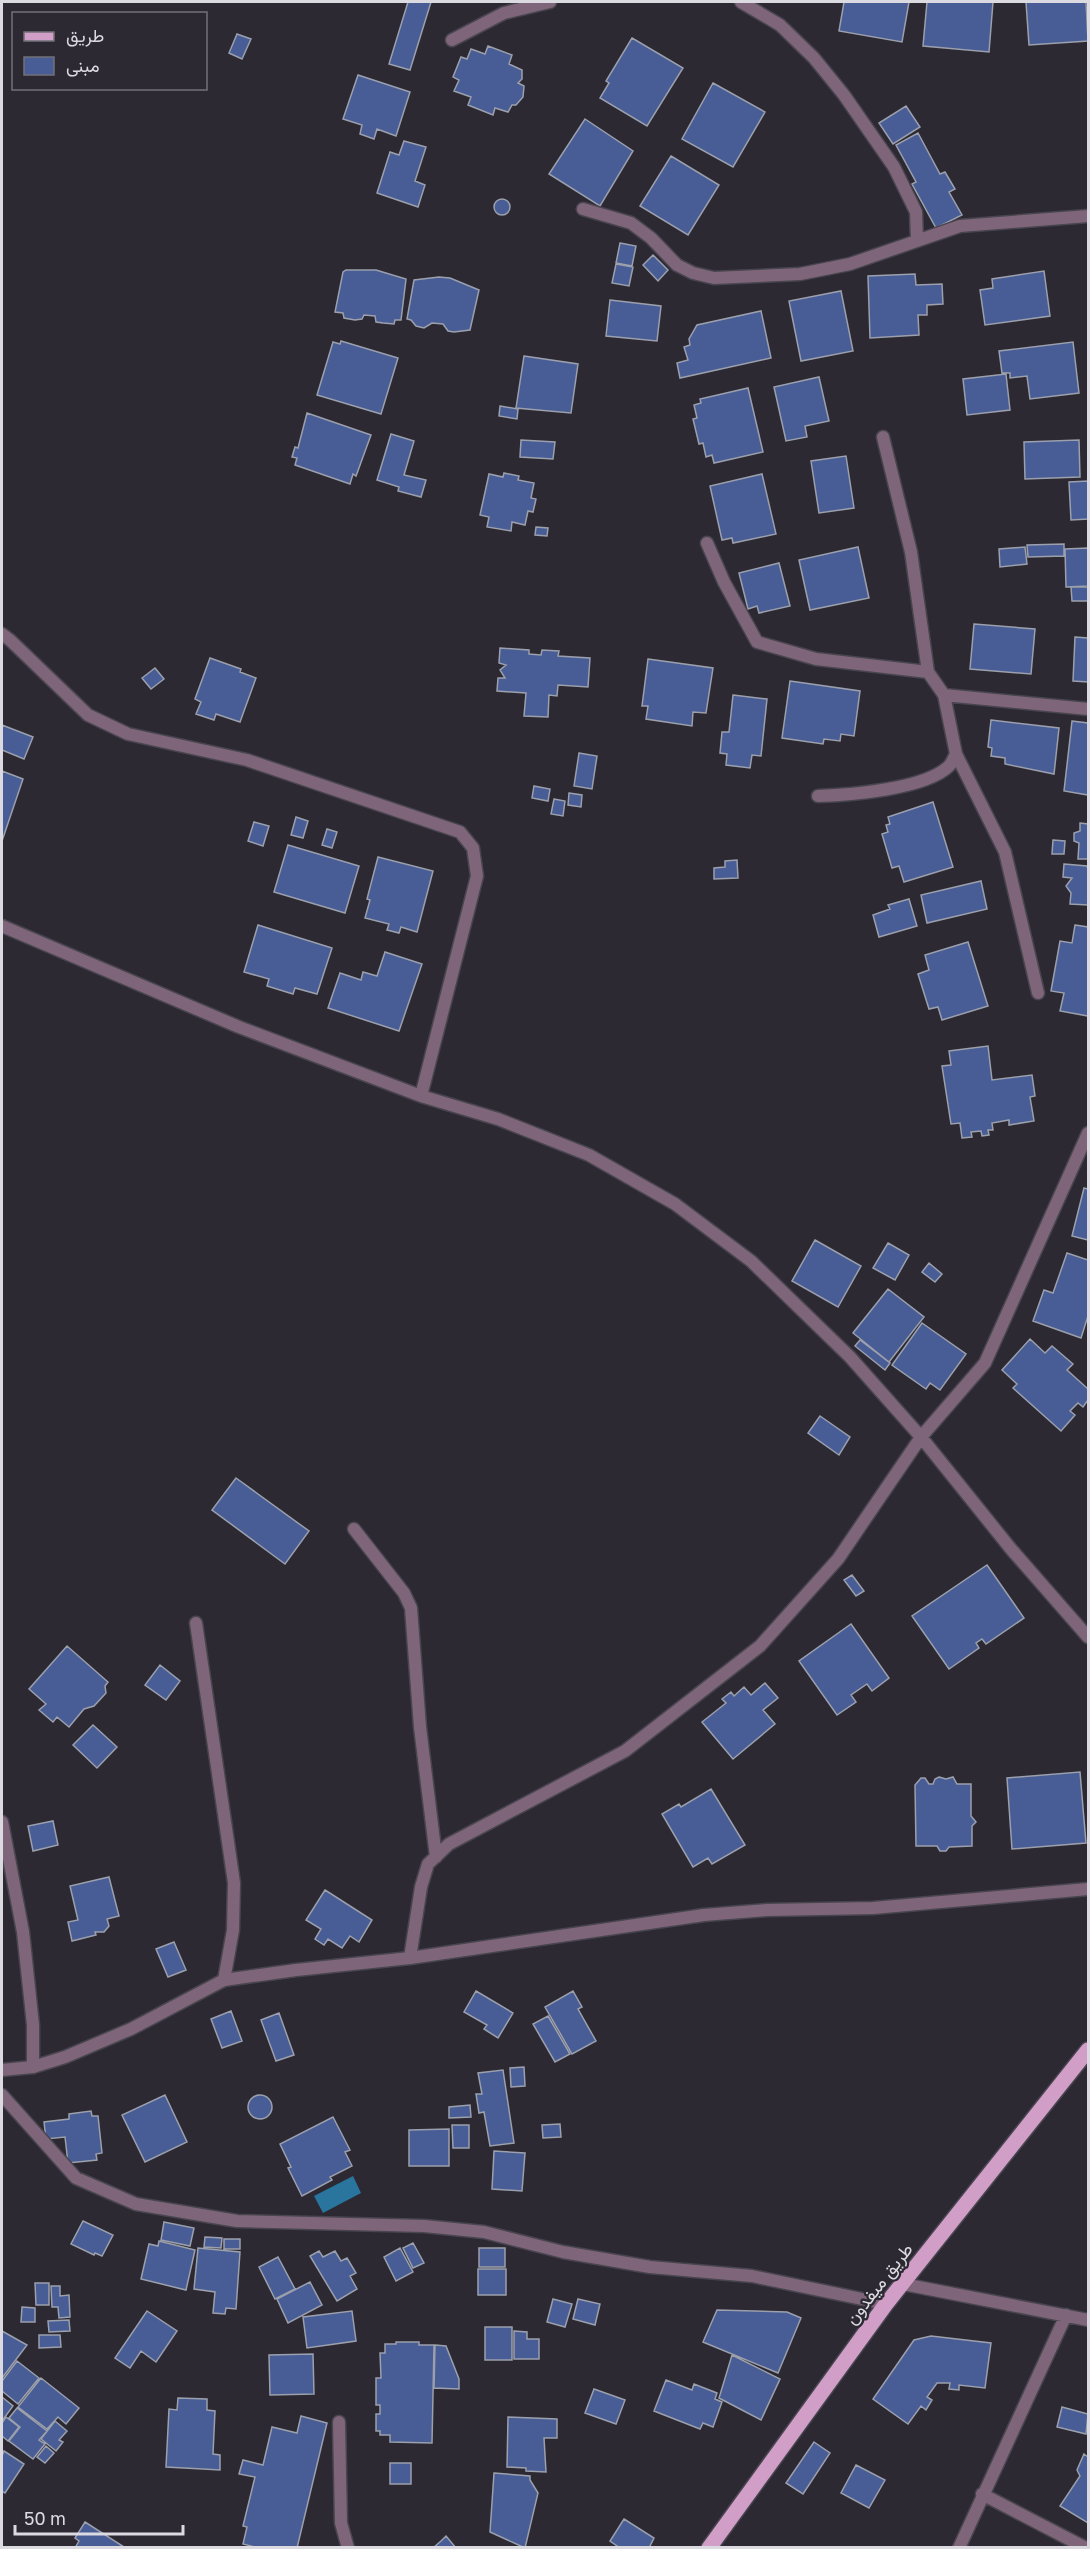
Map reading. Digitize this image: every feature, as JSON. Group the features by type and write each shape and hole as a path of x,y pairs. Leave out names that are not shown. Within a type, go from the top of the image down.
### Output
{"main road":[{"name":"طريق ميفدون","path":"709,2547 886,2304 1089,2050"}],"street":[{"path":"452,40 504,13 550,2"},
{"path":"741,2 780,25 814,58 844,95 894,167 916,212 917,240"},
{"path":"583,209 631,223 651,238 677,265 693,273 714,278 746,278 810,272 850,264 960,226 1089,216"},
{"path":"883,436 911,552 928,672 944,695 956,754 1005,852 1038,993"},
{"path":"706,543 724,582 757,642 816,659 928,672"},
{"path":"2,634 87,715 128,734 247,760 460,832 474,848 477,876 421,1096"},
{"path":"944,695 1089,709"},
{"path":"818,796 887,790 929,777 950,765 956,754"},
{"path":"2,926 239,1027 421,1096 498,1119 589,1155 675,1204 751,1261 850,1357 921,1437 1011,1549 1089,1637"},
{"path":"410,1958 421,1887 428,1864 449,1844 624,1751 760,1646 838,1559 921,1437 985,1363 1089,1132"},
{"path":"354,1529 404,1593 411,1608 420,1727 436,1857"},
{"path":"196,1623 234,1883 233,1930 224,1980"},
{"path":"2,1822 23,1932 33,2025 33,2067"},
{"path":"2,2070 33,2067 65,2056 131,2029 224,1980 410,1958 704,1915 767,1910 873,1908 1089,1889"},
{"path":"2,2095 76,2178 136,2204 237,2221 424,2226 484,2232 563,2252 650,2267 752,2276 886,2304"},
{"path":"903,2284 1089,2319"},
{"path":"958,2547 1066,2315"},
{"path":"339,2422 340,2523 348,2547"},
{"path":"982,2494 1086,2547"}],"water":[{"path":"353,2176 361,2193 323,2213 314,2196"}],"building":[{"path":"408,2 431,2 410,70 389,64"},
{"path":"844,2 909,2 902,42 839,31"},
{"path":"927,2 993,2 989,52 923,46"},
{"path":"1026,2 1086,2 1088,41 1029,45"},
{"path":"237,34 251,39 242,59 229,53"},
{"path":"632,38 683,68 647,126 600,98 609,83 606,81"},
{"path":"488,46 512,55 509,64 522,70 522,79 518,83 524,86 523,97 516,105 512,105 508,112 495,108 493,115 468,105 471,97 454,91 459,80 453,77 461,57 467,59 471,49 485,54"},
{"path":"358,75 410,92 396,136 377,129 374,139 360,134 362,125 343,119"},
{"path":"713,83 765,112 733,167 682,139"},
{"path":"906,106 920,127 893,144 879,123"},
{"path":"585,119 633,151 600,206 549,174"},
{"path":"918,133 940,174 945,172 955,189 949,192 962,215 936,228 912,184 916,182 896,145"},
{"path":"404,141 426,147 415,181 425,185 418,207 377,193 390,152 399,155"},
{"path":"671,156 719,185 688,235 640,206"},
{"path":"499,199 505,199 510,207 508,213 499,215 494,210 494,204"},
{"path":"620,243 636,246 632,266 616,263"},
{"path":"653,255 668,270 658,281 643,265"},
{"path":"616,264 633,267 629,286 612,283"},
{"path":"346,270 376,270 406,279 401,320 395,320 394,324 383,323 376,322 375,316 364,315 362,319 355,320 344,318 343,313 335,312 343,272"},
{"path":"1044,271 1050,316 985,325 980,290 993,288 992,279"},
{"path":"915,274 916,285 942,284 943,304 927,305 927,315 918,315 919,335 870,338 868,276"},
{"path":"450,278 479,290 470,330 448,331 443,324 432,323 424,328 416,326 407,319 414,280"},
{"path":"841,291 853,351 801,361 789,301"},
{"path":"610,300 661,306 657,341 606,336"},
{"path":"761,311 771,358 680,378 677,363 688,360 684,347 690,345 689,339 697,325"},
{"path":"341,341 398,358 381,414 317,395 333,342 340,344"},
{"path":"1073,342 1079,393 1030,399 1027,376 1010,378 1010,373 1002,373 999,351"},
{"path":"524,356 578,364 571,413 516,408"},
{"path":"1006,374 1010,410 967,415 963,379"},
{"path":"819,377 829,421 805,426 807,437 786,441 774,387"},
{"path":"748,388 763,452 714,463 712,455 706,457 703,443 699,444 693,419 697,418 694,405 701,403 700,399"},
{"path":"500,406 518,409 517,419 499,416"},
{"path":"307,413 371,435 356,476 353,474 350,484 295,465 297,458 292,457 295,447 298,448"},
{"path":"391,434 414,441 404,475 426,480 421,497 398,491 399,487 377,480"},
{"path":"521,440 555,442 553,459 520,457"},
{"path":"1079,440 1080,477 1025,479 1024,442"},
{"path":"846,456 854,508 819,513 811,461"},
{"path":"504,473 519,476 518,480 534,483 531,498 536,499 533,512 528,511 525,525 512,522 511,531 487,527 489,517 480,515 489,474 503,477"},
{"path":"762,474 776,534 733,543 732,538 722,540 710,486"},
{"path":"1088,481 1088,519 1071,520 1069,482"},
{"path":"536,527 548,528 547,536 535,535"},
{"path":"1064,544 1064,556 1028,557 1027,545"},
{"path":"858,547 869,598 810,610 799,560"},
{"path":"1025,547 1027,564 1000,567 999,549"},
{"path":"1088,548 1088,586 1066,587 1065,549"},
{"path":"779,563 790,606 759,613 757,606 748,609 739,573"},
{"path":"1071,587 1088,587 1088,601 1072,601"},
{"path":"974,624 1035,629 1031,674 970,669"},
{"path":"1075,637 1088,638 1088,682 1073,681"},
{"path":"500,648 529,650 529,654 541,655 542,650 559,651 558,656 590,658 588,687 558,685 557,696 549,695 548,717 524,716 526,693 497,691 498,678 505,678 500,670 506,665 499,663"},
{"path":"210,658 241,669 240,672 256,678 240,722 216,714 214,720 196,714 201,702 195,699"},
{"path":"648,659 713,668 706,713 693,712 692,726 646,719 648,706 642,706"},
{"path":"155,668 164,679 151,689 142,678"},
{"path":"790,681 860,691 854,736 841,734 840,741 824,739 823,744 782,738"},
{"path":"733,695 767,699 761,756 752,755 750,768 726,765 727,754 720,753 722,732 729,732"},
{"path":"991,720 1059,728 1054,774 1005,764 1005,758 991,756 992,748 988,747"},
{"path":"1072,721 1088,723 1088,795 1064,791"},
{"path":"2,725 33,737 24,759 2,750"},
{"path":"579,753 597,756 592,789 574,786"},
{"path":"2,771 23,779 2,841"},
{"path":"534,786 550,789 548,801 532,798"},
{"path":"569,793 582,795 581,807 568,805"},
{"path":"554,799 565,801 563,816 551,814"},
{"path":"933,802 953,867 904,882 899,866 892,868 882,834 888,832 886,825 890,824 888,817"},
{"path":"296,817 308,821 303,838 291,835"},
{"path":"254,822 269,826 263,846 248,841"},
{"path":"1080,823 1088,824 1088,859 1078,859 1079,843 1074,841 1074,833 1080,831"},
{"path":"327,829 337,832 332,848 322,845"},
{"path":"1053,840 1065,841 1064,854 1052,854"},
{"path":"288,845 359,866 345,913 274,892"},
{"path":"378,857 433,871 417,932 401,927 399,933 387,930 389,924 365,918 370,900 367,899"},
{"path":"737,860 738,878 714,879 714,868 725,867 725,861"},
{"path":"1064,864 1087,866 1088,905 1070,904 1071,893 1066,886 1072,878 1063,877"},
{"path":"981,881 987,909 927,923 921,895"},
{"path":"909,899 917,926 879,937 873,915 890,909 888,905"},
{"path":"258,925 332,948 317,994 295,988 293,994 267,986 269,979 244,972"},
{"path":"1075,925 1088,927 1088,1016 1060,1011 1064,993 1051,991 1060,941 1072,943"},
{"path":"968,942 988,1006 942,1020 938,1007 929,1009 918,974 929,970 925,955"},
{"path":"385,952 422,964 399,1031 328,1008 340,973 361,980 363,972 377,976"},
{"path":"988,1046 992,1080 1032,1075 1035,1096 1030,1097 1034,1121 1009,1125 1009,1120 992,1123 993,1130 988,1130 989,1135 982,1136 981,1131 971,1132 972,1137 962,1138 960,1123 951,1124 942,1066 951,1065 949,1051"},
{"path":"1084,1188 1088,1189 1088,1240 1072,1236"},
{"path":"815,1240 861,1266 838,1307 792,1281"},
{"path":"888,1243 909,1255 895,1280 873,1268"},
{"path":"1067,1253 1088,1260 1088,1316 1081,1338 1033,1321 1044,1290 1053,1293"},
{"path":"929,1263 942,1274 935,1282 922,1272"},
{"path":"888,1289 924,1317 889,1362 853,1333"},
{"path":"922,1323 966,1354 940,1390 930,1383 926,1389 892,1365"},
{"path":"1030,1339 1045,1353 1052,1346 1073,1364 1067,1370 1088,1389 1088,1400 1083,1407 1078,1403 1070,1411 1075,1415 1061,1431 1013,1388 1017,1384 1002,1370"},
{"path":"860,1340 890,1363 885,1370 855,1346"},
{"path":"820,1416 850,1437 839,1455 808,1433"},
{"path":"236,1478 309,1531 285,1564 212,1510"},
{"path":"987,1565 1024,1618 986,1644 982,1639 976,1643 979,1648 949,1669 912,1616"},
{"path":"852,1575 864,1591 856,1596 844,1580"},
{"path":"851,1624 889,1678 872,1691 867,1684 851,1695 856,1702 837,1715 799,1661"},
{"path":"67,1646 108,1682 105,1686 106,1693 94,1706 84,1709 69,1727 57,1717 53,1722 39,1710 46,1704 29,1689"},
{"path":"160,1665 180,1681 166,1700 145,1685"},
{"path":"765,1683 778,1698 763,1710 775,1724 733,1759 702,1722 726,1703 722,1699 731,1692 734,1696 744,1687 751,1695"},
{"path":"93,1725 117,1747 97,1768 73,1745"},
{"path":"1080,1772 1086,1843 1012,1849 1007,1778"},
{"path":"939,1777 946,1779 953,1777 957,1784 971,1784 971,1816 976,1822 972,1826 972,1846 949,1847 946,1851 940,1851 937,1846 916,1846 915,1785 921,1778 933,1784"},
{"path":"711,1789 745,1845 712,1864 708,1858 693,1867 662,1814 679,1804 681,1807"},
{"path":"53,1821 58,1845 33,1851 28,1826"},
{"path":"109,1877 119,1916 107,1919 109,1926 104,1932 95,1932 96,1935 72,1941 68,1922 78,1920 70,1886"},
{"path":"325,1890 372,1920 359,1942 350,1936 342,1948 328,1939 324,1945 315,1939 321,1929 306,1920"},
{"path":"174,1942 186,1970 168,1977 156,1949"},
{"path":"476,1991 513,2013 498,2038 484,2029 487,2025 464,2012"},
{"path":"573,1991 582,2007 578,2009 596,2041 572,2054 545,2007"},
{"path":"231,2011 242,2041 222,2048 211,2019"},
{"path":"279,2013 294,2055 276,2061 261,2020"},
{"path":"548,2016 570,2054 555,2062 533,2024"},
{"path":"524,2067 525,2086 511,2087 510,2068"},
{"path":"503,2070 514,2143 490,2146 484,2112 479,2113 476,2094 482,2094 478,2073"},
{"path":"165,2095 187,2142 145,2162 122,2115"},
{"path":"260,2095 268,2099 272,2107 268,2115 260,2119 252,2115 248,2107 252,2099"},
{"path":"470,2105 471,2117 449,2118 449,2107"},
{"path":"91,2111 92,2116 98,2116 102,2153 96,2154 97,2160 68,2163 65,2137 46,2139 44,2122 69,2119 69,2114"},
{"path":"333,2117 350,2150 345,2152 352,2166 330,2177 332,2180 302,2196 288,2168 291,2167 280,2144"},
{"path":"560,2124 561,2137 543,2138 542,2125"},
{"path":"452,2125 469,2125 469,2148 453,2148"},
{"path":"449,2129 449,2166 409,2166 409,2130"},
{"path":"494,2151 525,2153 522,2191 492,2189"},
{"path":"83,2221 113,2235 102,2256 95,2253 94,2255 71,2244"},
{"path":"164,2222 194,2228 190,2246 161,2240"},
{"path":"205,2237 222,2238 221,2248 204,2247"},
{"path":"224,2239 240,2239 240,2249 224,2249"},
{"path":"159,2241 195,2250 186,2290 141,2279 149,2244 158,2246"},
{"path":"413,2243 424,2263 413,2268 403,2248"},
{"path":"198,2248 240,2252 236,2309 226,2308 225,2314 213,2313 215,2292 194,2289"},
{"path":"400,2248 413,2272 396,2281 384,2257"},
{"path":"479,2248 505,2248 505,2267 479,2267"},
{"path":"319,2251 323,2257 335,2251 341,2261 347,2258 356,2273 350,2276 357,2289 337,2301 310,2256"},
{"path":"278,2257 295,2289 275,2299 259,2267"},
{"path":"478,2269 506,2269 506,2295 478,2295"},
{"path":"310,2282 322,2305 288,2323 277,2299"},
{"path":"35,2283 49,2283 49,2305 36,2305"},
{"path":"51,2286 60,2286 60,2296 69,2295 70,2317 59,2318 58,2307 52,2307"},
{"path":"553,2299 572,2304 565,2327 547,2322"},
{"path":"578,2299 600,2304 595,2325 573,2319"},
{"path":"22,2307 35,2308 35,2322 21,2322"},
{"path":"717,2310 787,2312 801,2318 778,2373 703,2342"},
{"path":"147,2311 177,2331 156,2362 141,2351 130,2368 115,2358"},
{"path":"352,2311 356,2341 307,2348 303,2317"},
{"path":"69,2320 70,2331 49,2332 48,2321"},
{"path":"485,2327 512,2327 512,2360 485,2360"},
{"path":"2,2331 27,2345 2,2378"},
{"path":"514,2331 527,2332 527,2339 539,2339 539,2359 514,2359"},
{"path":"39,2335 60,2335 61,2347 39,2348"},
{"path":"931,2336 991,2343 985,2388 959,2385 959,2390 949,2389 950,2383 937,2383 927,2397 932,2400 926,2410 921,2406 908,2424 873,2399 914,2340"},
{"path":"396,2342 419,2342 419,2345 434,2345 432,2443 390,2442 390,2435 380,2435 380,2431 376,2431 376,2414 380,2414 380,2405 376,2405 376,2378 381,2378 380,2353 385,2353 385,2344 396,2344"},
{"path":"435,2345 446,2346 459,2379 459,2389 434,2388"},
{"path":"313,2354 314,2394 270,2395 269,2355"},
{"path":"732,2355 780,2379 761,2420 719,2398"},
{"path":"17,2361 39,2378 18,2404 2,2391 2,2381"},
{"path":"41,2378 79,2408 66,2424 58,2417 47,2429 18,2407"},
{"path":"666,2380 692,2390 694,2384 717,2393 715,2399 722,2402 713,2427 703,2423 700,2429 654,2411"},
{"path":"594,2389 625,2400 616,2424 585,2413"},
{"path":"2,2397 13,2406 2,2421"},
{"path":"178,2398 207,2399 207,2410 215,2411 213,2454 220,2455 220,2470 166,2467 169,2409 177,2410"},
{"path":"1062,2407 1088,2414 1086,2434 1057,2427"},
{"path":"17,2408 47,2431 39,2440 45,2444 33,2459 9,2441 20,2427 9,2418"},
{"path":"301,2416 327,2423 297,2548 259,2548 243,2544 247,2527 243,2526 255,2477 239,2474 243,2460 263,2465 272,2427 297,2433"},
{"path":"6,2417 19,2427 8,2441 2,2436 2,2423"},
{"path":"508,2417 557,2419 557,2438 544,2438 546,2472 507,2467"},
{"path":"55,2421 67,2431 59,2440 63,2442 56,2451 41,2439"},
{"path":"814,2442 830,2453 803,2494 786,2483"},
{"path":"46,2446 54,2453 45,2463 37,2457"},
{"path":"4,2451 24,2464 5,2493 2,2491"},
{"path":"1084,2454 1088,2457 1088,2523 1060,2506 1080,2476 1077,2470"},
{"path":"390,2463 411,2463 411,2484 390,2484"},
{"path":"856,2465 885,2480 869,2508 841,2493"},
{"path":"494,2473 530,2476 538,2493 525,2548 490,2532"},
{"path":"624,2519 654,2538 649,2548 620,2548 610,2541"},
{"path":"85,2522 124,2547 75,2548 79,2541 75,2538"},
{"path":"446,2536 456,2548 433,2548 441,2541"}]}
